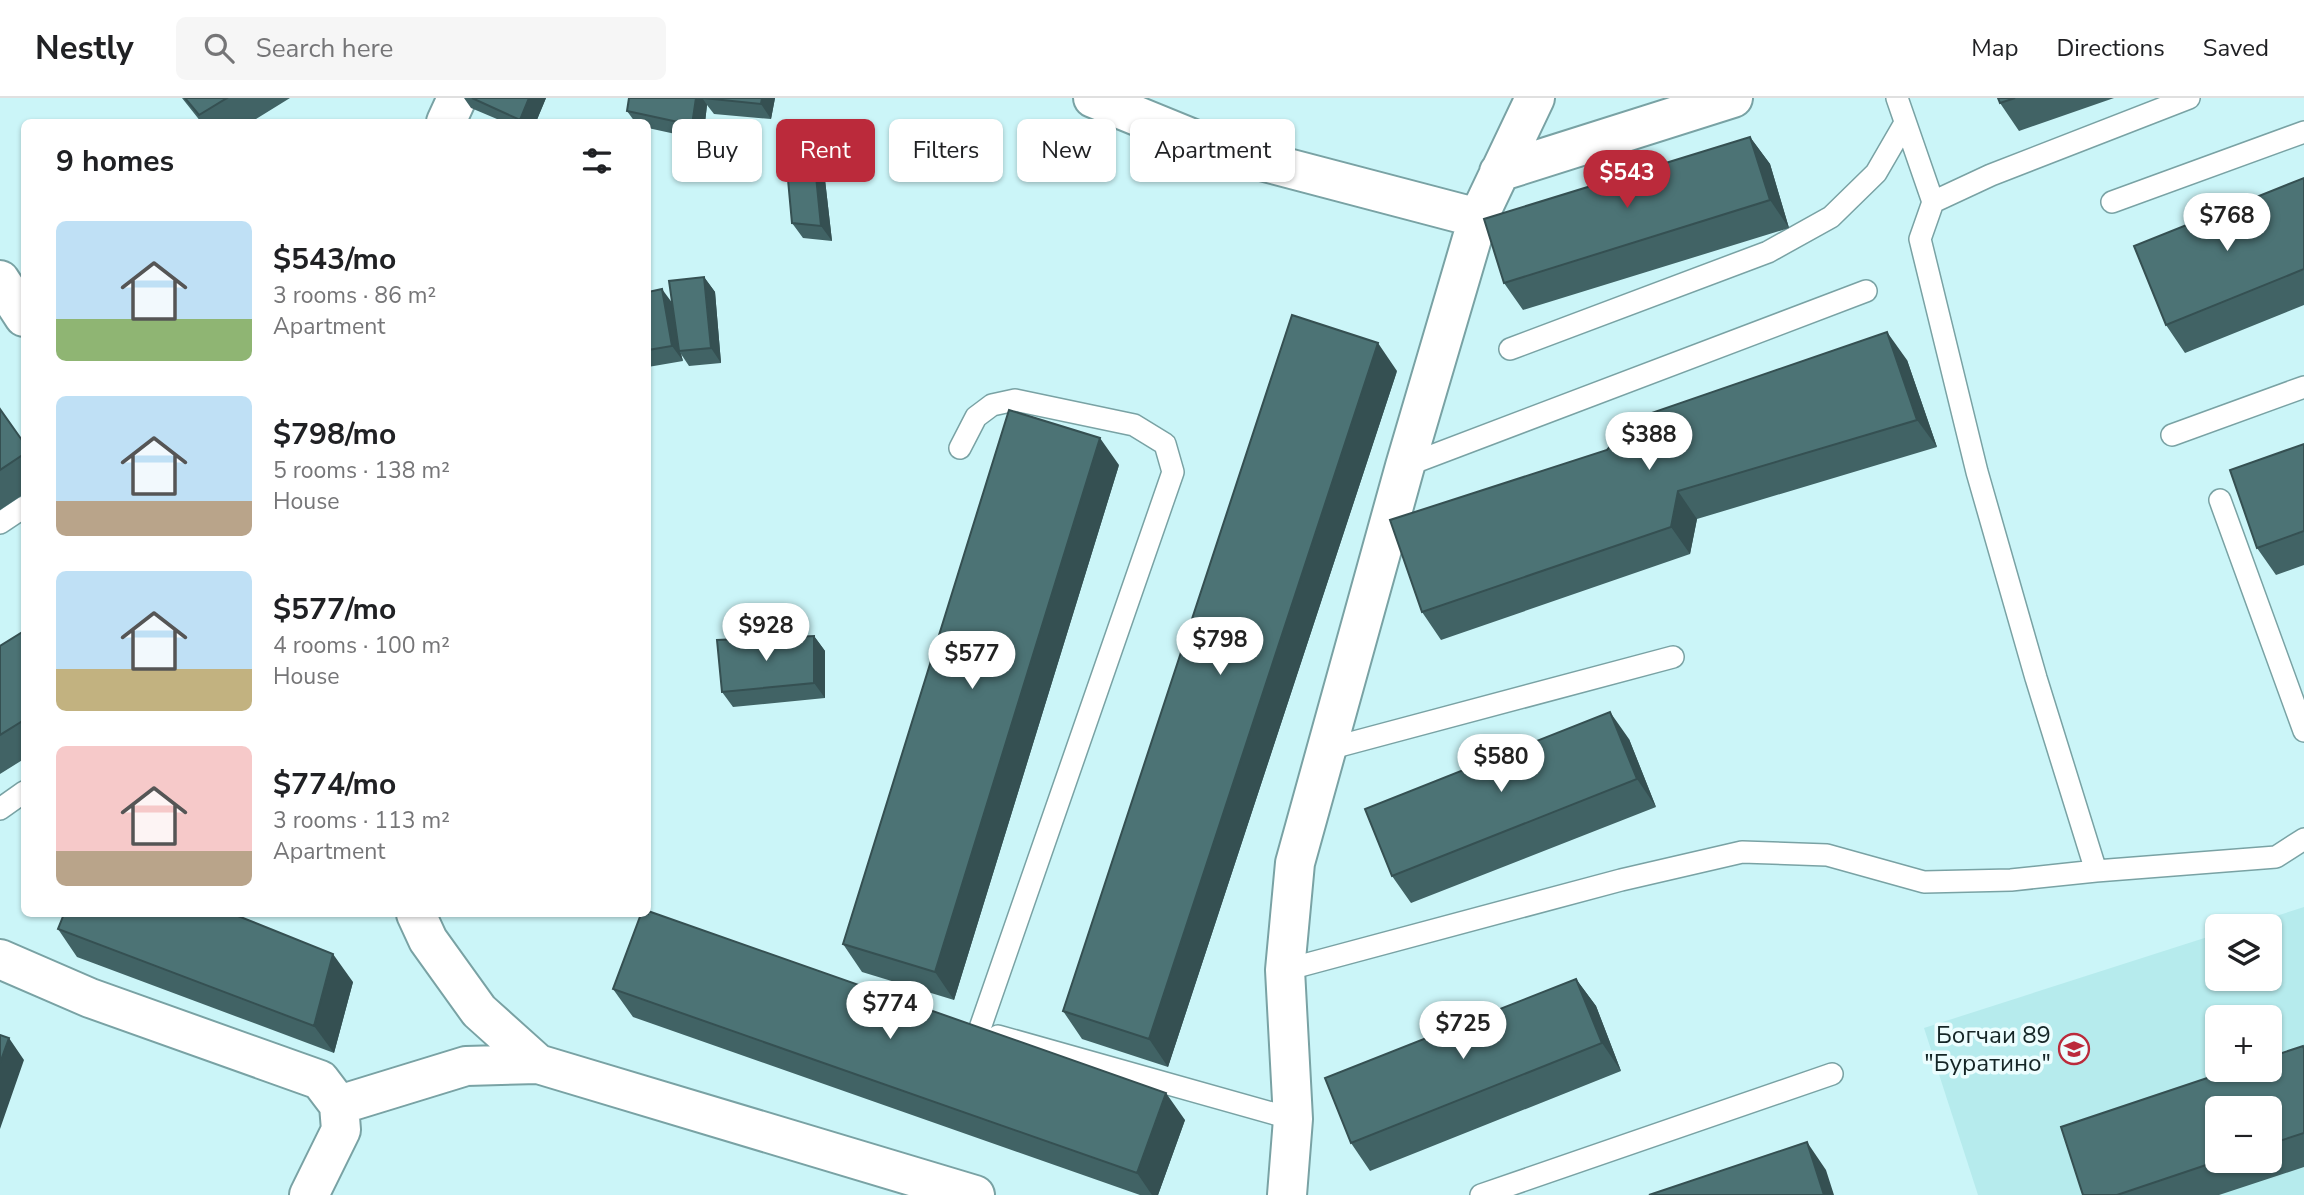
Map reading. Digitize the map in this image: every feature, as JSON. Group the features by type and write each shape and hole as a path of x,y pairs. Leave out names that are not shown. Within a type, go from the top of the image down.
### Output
{"street":[{"path":"447,119 457,98"},
{"path":"1093,98 1223,151 1478,218"},
{"path":"1286,1195 1293,1119 1286,970 1295,863 1405,466 1478,218 1535,98"},
{"path":"1499,172 1732,98"},
{"path":"417,917 428,940 479,1011 538,1064"},
{"path":"0,959 90,998 320,1080 339,1105 341,1130 309,1195"},
{"path":"339,1105 466,1066 538,1064 975,1195"}],"lane":[{"path":"1897,98 1933,202 1920,239 1977,472 2036,678 2096,871"},
{"path":"1933,202 1991,175 2189,98"},
{"path":"1510,349 1768,252 1831,217 1876,173 1905,123"},
{"path":"2112,202 2304,132"},
{"path":"1405,466 1866,291"},
{"path":"2172,435 2304,387"},
{"path":"960,448 976,417 992,405 1014,400 1134,425 1164,444 1173,472 972,1028 1293,1119"},
{"path":"2220,500 2304,732"},
{"path":"0,523 21,509"},
{"path":"1328,749 1672,657"},
{"path":"0,809 21,794"},
{"path":"1286,970 1621,880 1742,852 1827,855 1924,882 2011,880 2276,857 2304,839"},
{"path":"1481,1195 1832,1074"}],"shaded area":[{"name":"Богчаи 89 \"Буратино\"","path":"2304,907 2304,1195 1978,1195 1924,1028 2205,938 2205,991 2282,991 2282,914"}],"building":[{"path":"185,98 227,98 199,115"},
{"path":"472,98 529,98 520,119"},
{"path":"629,98 696,98 693,119 672,121 627,111"},
{"path":"703,98 762,98 761,104"},
{"path":"1998,98 2015,98 2000,103"},
{"path":"1750,137 1770,200 1504,283 1484,219"},
{"path":"2304,178 2304,269 2166,325 2134,246"},
{"path":"788,182 817,182 821,226 792,223"},
{"path":"704,277 711,348 679,351 669,281"},
{"path":"662,289 672,346 651,350 651,291"},
{"path":"1292,315 1378,343 1149,1039 1063,1011"},
{"path":"1887,332 1917,420 1678,491 1671,527 1422,612 1390,520 1607,450 1634,419"},
{"path":"0,409 21,439 21,456 0,470"},
{"path":"1009,410 1100,438 935,972 843,944"},
{"path":"2304,444 2304,531 2257,548 2230,470"},
{"path":"21,633 21,722 0,735 0,646"},
{"path":"814,636 814,683 722,692 717,640"},
{"path":"1610,712 1637,779 1392,876 1365,809"},
{"path":"651,912 1166,1093 1137,1173 613,989 640,917 651,917"},
{"path":"63,917 240,917 333,954 314,1026 58,929"},
{"path":"1576,979 1602,1043 1351,1143 1325,1078"},
{"path":"0,1035 9,1038 0,1063"},
{"path":"2303,1046 2304,1049 2304,1133 2282,1140 2282,1096 2205,1096 2205,1165 2117,1195 2083,1195 2061,1127 2205,1079 2205,1082 2282,1082 2282,1053"},
{"path":"1807,1142 1824,1195 1649,1195"}],"place":[{"name":"Богчаи 89 \"Буратино\"","path":"2074,1049"}]}
